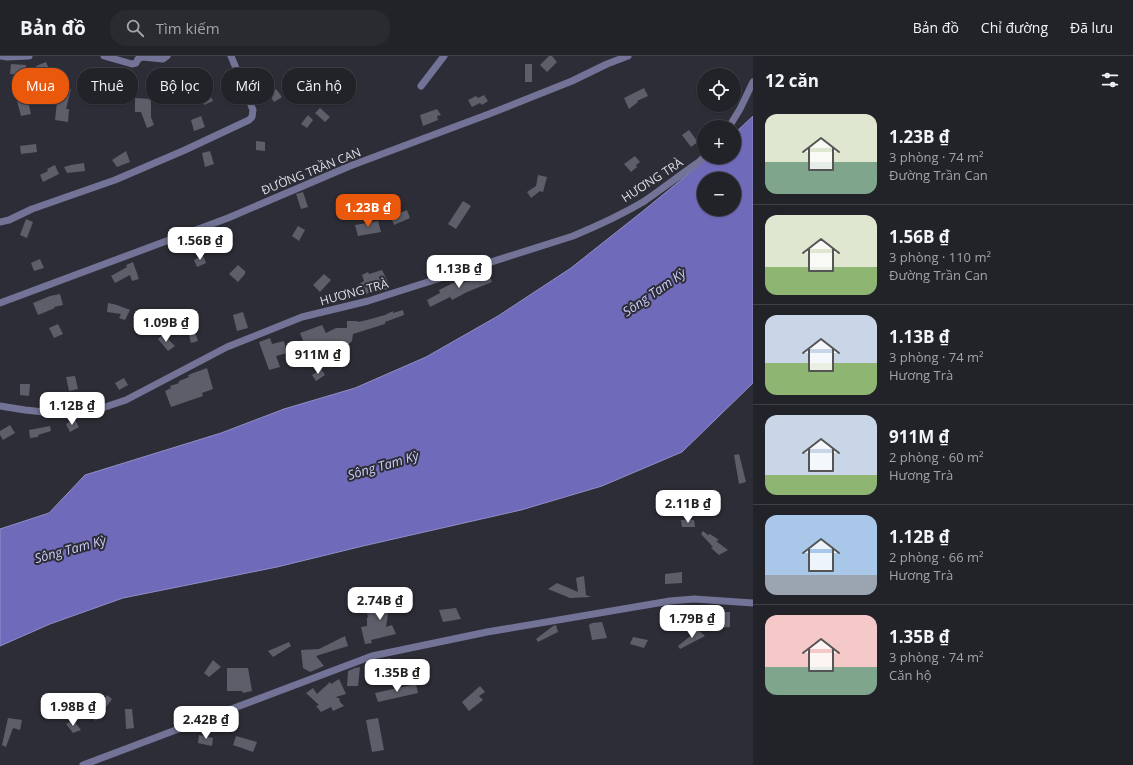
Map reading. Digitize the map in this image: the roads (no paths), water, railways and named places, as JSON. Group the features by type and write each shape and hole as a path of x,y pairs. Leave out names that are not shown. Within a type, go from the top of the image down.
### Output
{"street":[{"path":"1,56 29,56"},
{"path":"104,56 132,64 136,63 138,59 142,58 163,59 167,56"},
{"path":"0,222 9,220 32,209 115,180 185,150 249,120 252,117 253,110 231,56"},
{"path":"421,86 444,56"},
{"name":"ĐƯỜNG TRẦN CAN","path":"0,303 228,218 350,166 572,81 607,64 628,56"},
{"path":"733,120 753,82"},
{"name":"HƯƠNG TRÀ","path":"0,406 72,415 103,409 126,400 227,346 302,317 368,302 581,233 641,203 697,162"},
{"path":"83,765 372,656 487,632 670,601 694,599 753,603"}],"water":[{"name":"Sông Tam Kỳ","path":"753,116 753,383 682,452 602,486 521,510 277,567 123,598 50,624 0,646 0,529 49,513 85,475 221,433 284,409 355,388 426,357 498,316 571,268 700,164 741,164 741,127"}]}
